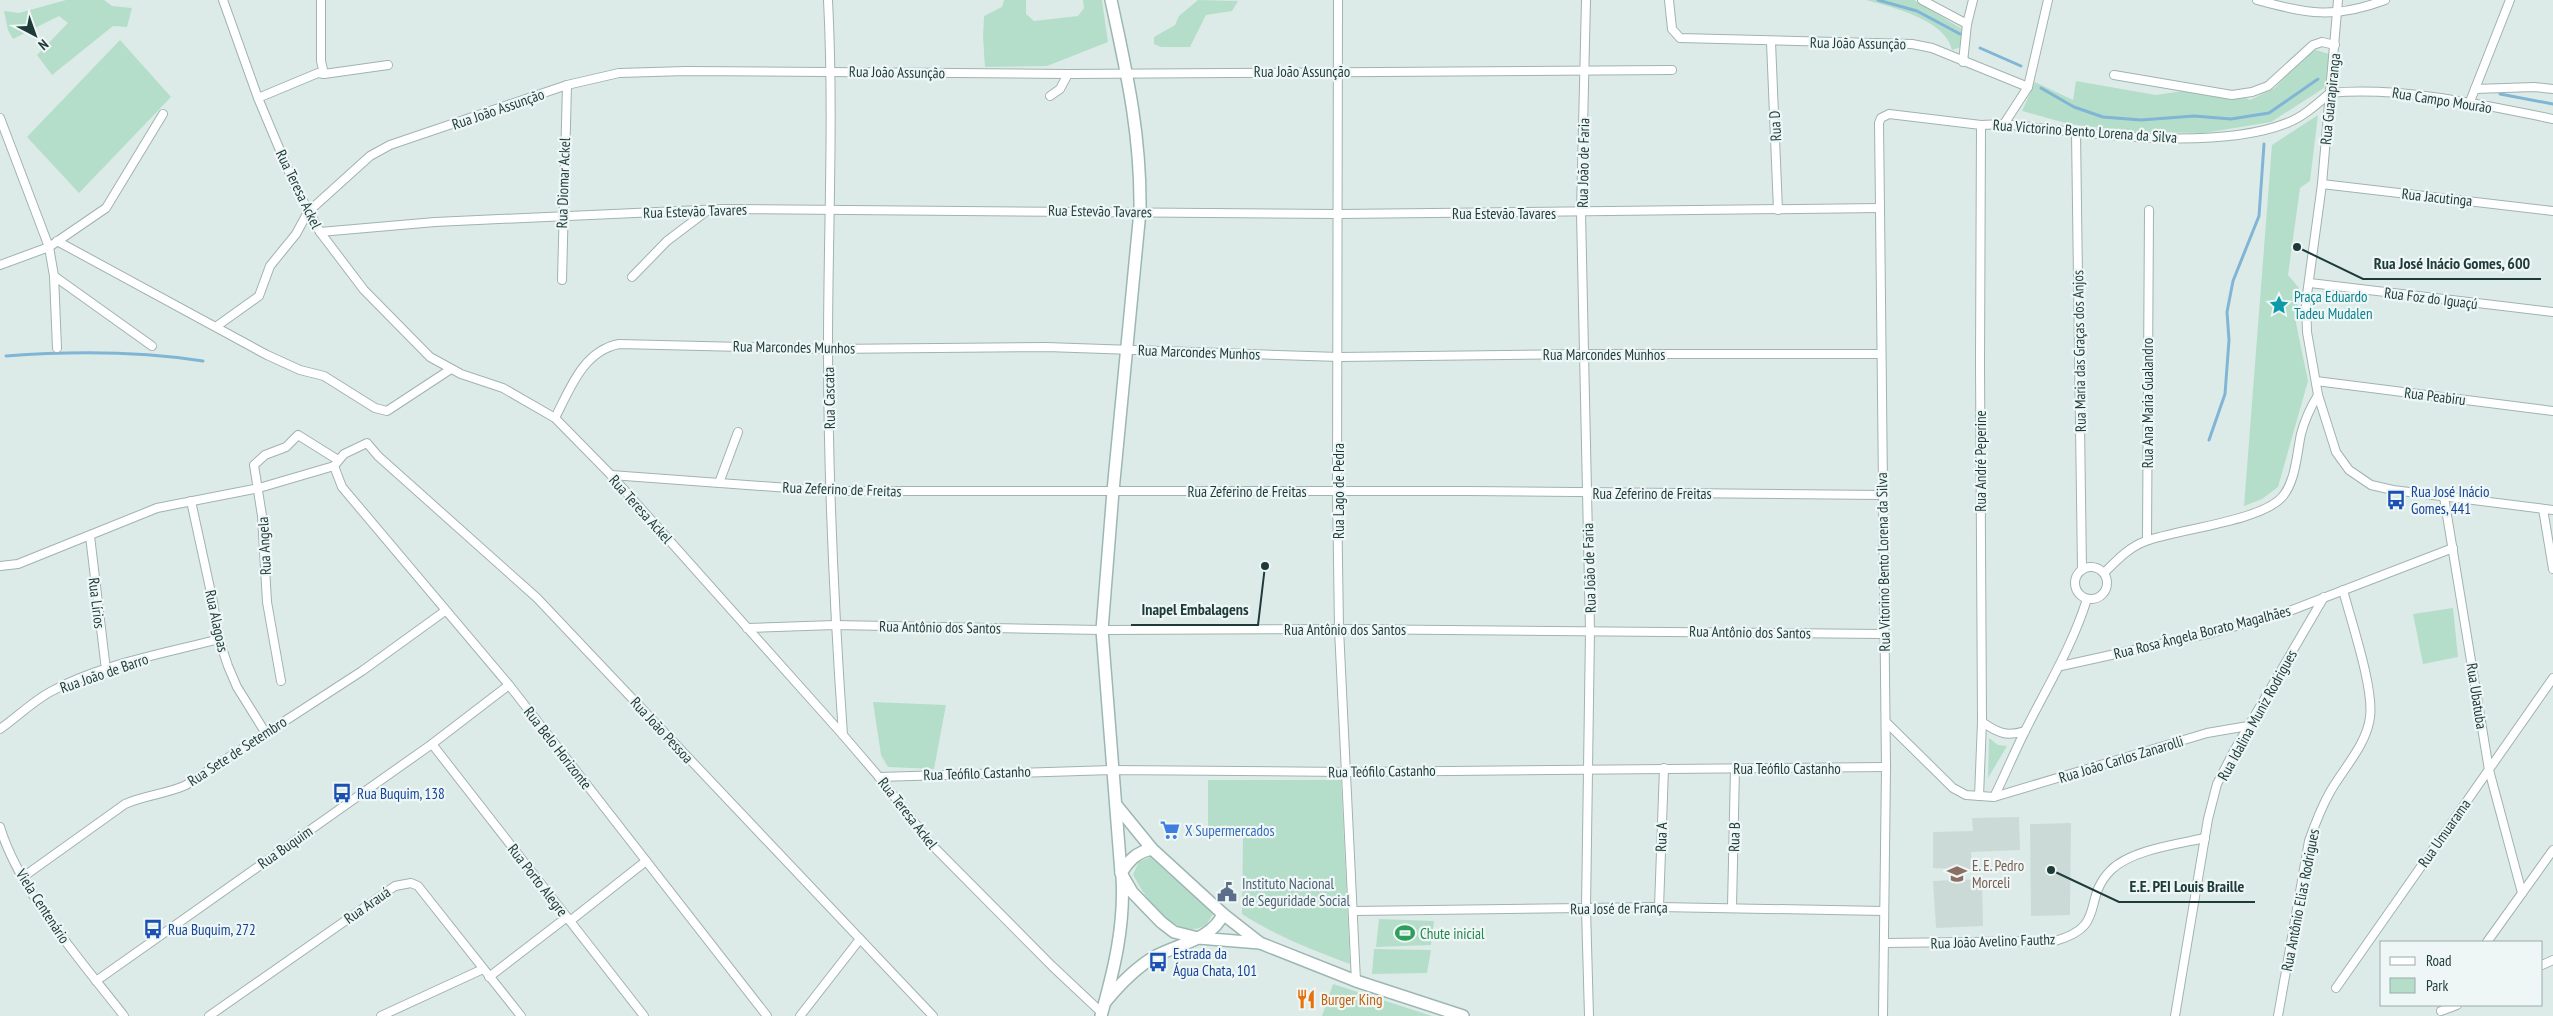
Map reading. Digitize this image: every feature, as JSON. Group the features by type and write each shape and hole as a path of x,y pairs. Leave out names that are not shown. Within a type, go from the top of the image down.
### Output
{"main road":[{"path":"1102,1014 1122,922 1117,806 1112,770 1102,630 1113,491 1140,211 1137,132 1127,72 1111,0"},
{"path":"1117,806 1152,849 1223,914 1260,943 1356,981 1463,1016"},
{"path":"1121,873 1126,864 1137,854 1152,849"},
{"path":"1121,873 1132,892 1161,922 1174,932 1198,938 1260,943"},
{"path":"1106,1001 1134,971 1175,946 1198,938 1213,930 1223,914"}],"street":[{"name":"Rua Teresa Ackel","path":"223,0 258,98 308,212 320,232 364,290 430,357 451,369 503,388 555,418 611,475 843,735 879,777 903,811 932,845 1038,953 1102,1014"},
{"path":"321,0 321,61 324,74"},
{"name":"Rua Cascata","path":"828,0 832,72 828,349 830,491 835,624 843,735"},
{"name":"Rua Lago de Pedra","path":"1338,0 1339,357 1337,491 1340,629 1356,981"},
{"name":"Rua João de Faria","path":"1586,0 1582,212 1590,631 1586,768 1586,909 1589,1016"},
{"name":"Rua João Assunção","path":"1668,0 1672,29 1680,38 1771,42 1912,44 1932,48 1962,62 2028,87"},
{"path":"1922,0 1967,24"},
{"path":"1962,62 1967,24 1973,0"},
{"path":"2004,124 2028,87 2048,0"},
{"path":"2256,0 2322,14 2337,13 2385,0"},
{"name":"Rua Guarapiranga","path":"2338,0 2322,184 2306,302 2307,332 2318,395 2336,452 2349,470 2371,485 2444,497 2553,510"},
{"path":"2469,104 2510,0"},
{"name":"Rua D","path":"1771,42 1778,210"},
{"path":"2114,75 2232,95 2268,86 2313,44 2322,42 2335,45"},
{"path":"258,98 318,73 324,74 388,65"},
{"name":"Rua João Assunção","path":"218,326 259,296 270,266 296,234 308,212 364,161 390,145 566,85 618,73 1068,74 1338,70 1672,70"},
{"path":"1050,96 1060,89 1068,74"},
{"name":"Rua Diomar Ackel","path":"562,280 566,85"},
{"path":"2475,89 2534,87 2553,89"},
{"name":"Rua Campo Mourão","path":"2330,93 2362,90 2400,92 2553,119"},
{"name":"Rua Victorino Bento Lorena da Silva","path":"1889,114 1981,125 2004,124 2158,138 2235,135 2287,123 2330,93"},
{"path":"0,265 49,247 106,208 163,114"},
{"name":"Rua Vitorino Bento Lorena da Silva","path":"1883,1016 1886,722 1879,123 1884,115 1889,114"},
{"path":"0,118 49,247 54,276 57,348"},
{"name":"Rua André Peperine","path":"1979,796 1982,722 1981,125"},
{"name":"Rua Maria das Graças dos Anjos","path":"2076,132 2082,570"},
{"name":"Rua Jacutinga","path":"2322,184 2553,211"},
{"name":"Rua Estevão Tavares","path":"320,232 434,222 708,210 829,209 1339,214 1880,208"},
{"path":"632,277 667,241 708,210"},
{"name":"Rua Ana Maria Gualandro","path":"2147,540 2149,210"},
{"path":"57,241 218,326 267,355 300,370 324,376 375,408 387,411 451,369"},
{"path":"54,276 152,346"},
{"name":"Rua Foz do Iguaçú","path":"2310,283 2553,312"},
{"name":"Rua Marcondes Munhos","path":"555,418 578,375 606,346 618,344 828,349 997,347 1339,357 1585,354 1881,354"},
{"name":"Rua Peabiru","path":"2316,381 2553,411"},
{"path":"2104,573 2124,553 2147,540 2250,514 2271,505 2283,496 2292,472 2307,413 2318,395"},
{"path":"719,483 738,432"},
{"name":"Rua Angela","path":"281,681 267,602 259,488 254,469 256,462 265,455 286,447 298,435 336,463"},
{"name":"Rua João Pessoa","path":"336,463 351,449 364,443 537,598 934,1016"},
{"path":"0,566 18,564 157,508 259,488 336,463"},
{"name":"Rua Belo Horizonte","path":"336,463 342,487 445,611 510,685 767,1016"},
{"name":"Rua Zeferino de Freitas","path":"611,475 830,491 1337,491 1883,495"},
{"name":"Rua Ubatuba","path":"2444,497 2489,770 2522,893"},
{"name":"Rua Alagoas","path":"191,501 214,602 219,639 237,687 265,732"},
{"path":"2543,509 2553,569"},
{"name":"Rua Lírios","path":"90,536 106,670"},
{"name":"Rua Rosa Ângela Borato Magalhães","path":"2061,666 2211,633 2287,612 2453,548"},
{"path":"2096,567 2104,573 2107,582 2105,592 2097,599 2086,599 2078,593 2074,583 2078,573 2082,570 2096,567"},
{"name":"Rua Antônio Elias Rodrigues","path":"2278,1016 2309,841 2317,816 2365,734 2370,718 2370,703 2343,590"},
{"name":"Rua Idalina Muniz Rodrigues","path":"2175,1016 2217,784 2248,726 2324,597"},
{"path":"1886,722 1953,788 1966,795 1994,797 2025,731 2061,666 2079,625 2086,599"},
{"name":"Rua Sete de Setembro","path":"23,877 125,804 140,797 176,790 186,785 362,670 445,611"},
{"name":"Rua Antônio dos Santos","path":"747,628 835,624 1102,630 1340,629 1884,634"},
{"name":"Rua João de Barro","path":"0,728 49,692 106,670 219,639"},
{"name":"Rua Umuarama","path":"2336,988 2553,678"},
{"name":"Rua Buquim","path":"96,981 432,744 510,685"},
{"path":"1982,722 1998,733 2008,735 2025,731"},
{"name":"Rua João Carlos Zanarolli","path":"1994,797 2207,733 2248,726"},
{"name":"Rua Porto Alegre","path":"432,744 644,1016"},
{"name":"Rua Teófilo Castanho","path":"879,777 1112,770 1347,772 1586,768 1886,768"},
{"name":"Rua A","path":"1659,907 1664,768"},
{"name":"Rua B","path":"1732,907 1735,768"},
{"name":"Viela Centenário","path":"0,827 10,855 23,877 62,936 96,981"},
{"name":"Rua João Avelino Fauthz","path":"1884,943 2048,941 2071,936 2081,930 2090,917 2099,884 2112,869 2132,857 2158,848 2206,838"},
{"path":"2488,941 2553,850"},
{"path":"489,977 646,861"},
{"name":"Rua Arauá","path":"208,1016 395,886 402,884 418,886 521,1016"},
{"name":"Rua José de França","path":"1354,911 1732,907 1884,911"},
{"path":"800,1016 860,939"},
{"path":"381,1016 483,969"},
{"path":"96,981 124,1016"},
{"path":"2441,1011 2454,1006"}],"shaded area":[{"name":"E. E. Pedro Morceli","path":"2019,817 2020,850 1971,852 1972,869 1960,870 1960,880 1982,879 1983,926 1936,928 1933,881 1954,880 1955,869 1933,868 1933,832 1973,831 1972,818"},
{"path":"2071,823 2070,915 2031,916 2030,824"}],"green space":[{"path":"66,0 104,0 112,6 132,8 127,27 113,26 52,75 37,55 68,23 59,16 13,39 8,30 4,11 19,13"},
{"path":"1004,0 1026,0 1026,14 1034,21 1078,16 1084,8 1083,0 1102,0 1108,42 1047,66 985,67 984,16 1002,7"},
{"path":"1198,0 1238,1 1232,11 1206,15 1190,47 1161,47 1154,44 1154,37 1175,25 1179,16"},
{"path":"1866,0 1914,0 1962,29 1961,47 1952,50 1948,40 1940,31 1916,16"},
{"path":"120,40 171,97 79,193 27,137"},
{"path":"2316,50 2329,54 2328,72 2324,88 2271,122 2204,133 2135,132 2069,124 2022,111 2035,82 2073,100 2076,81 2156,95 2183,91 2243,97 2250,100 2275,88 2305,54"},
{"name":"Praça Eduardo Tadeu Mudalen","path":"2318,115 2310,181 2300,188 2288,275 2299,288 2296,323 2308,381 2278,487 2262,499 2244,506 2272,145"},
{"path":"2453,608 2458,657 2423,664 2413,614"},
{"path":"873,702 946,705 934,769 888,767 881,755"},
{"path":"1989,738 1998,745 2007,746 1988,778"},
{"path":"1208,780 1341,780 1350,964 1281,936 1242,914 1243,837 1208,833"},
{"path":"1150,857 1213,914 1206,925 1195,929 1182,927 1164,916 1149,900 1133,874 1139,862"},
{"name":"Chute inicial","path":"1379,919 1434,921 1431,945 1376,947"},
{"name":"Chute inicial","path":"1374,949 1431,950 1427,973 1372,974"},
{"path":"1333,984 1432,1016 1322,1016"}],"waterway":[{"path":"1878,0 1917,11 1960,34"},
{"path":"1980,48 2021,66"},
{"path":"2041,88 2074,107 2103,117 2141,120 2194,116 2231,119 2269,113 2318,79"},
{"path":"2500,94 2553,104"},
{"path":"2209,440 2225,394 2229,340 2227,312 2233,281 2259,216 2264,144"},
{"path":"6,356 55,353 105,353 154,355 203,361"}],"place":[{"name":"Rua José Inácio Gomes, 600","path":"2297,247"},
{"name":"Praça Eduardo Tadeu Mudalen","path":"2279,305"},
{"name":"Rua José Inácio Gomes, 441","path":"2396,500"},
{"name":"Inapel Embalagens","path":"1265,566"},
{"name":"Rua Buquim, 138","path":"342,793"},
{"name":"X Supermercados","path":"1170,830"},
{"name":"E.E. PEI Louis Braille","path":"2051,870"},
{"name":"E. E. Pedro Morceli","path":"1957,874"},
{"name":"Instituto Nacional de Seguridade Social","path":"1227,892"},
{"name":"Rua Buquim, 272","path":"153,929"},
{"name":"Chute inicial","path":"1405,933"},
{"name":"Estrada da Água Chata, 101","path":"1158,962"},
{"name":"Burger King","path":"1306,999"}]}
